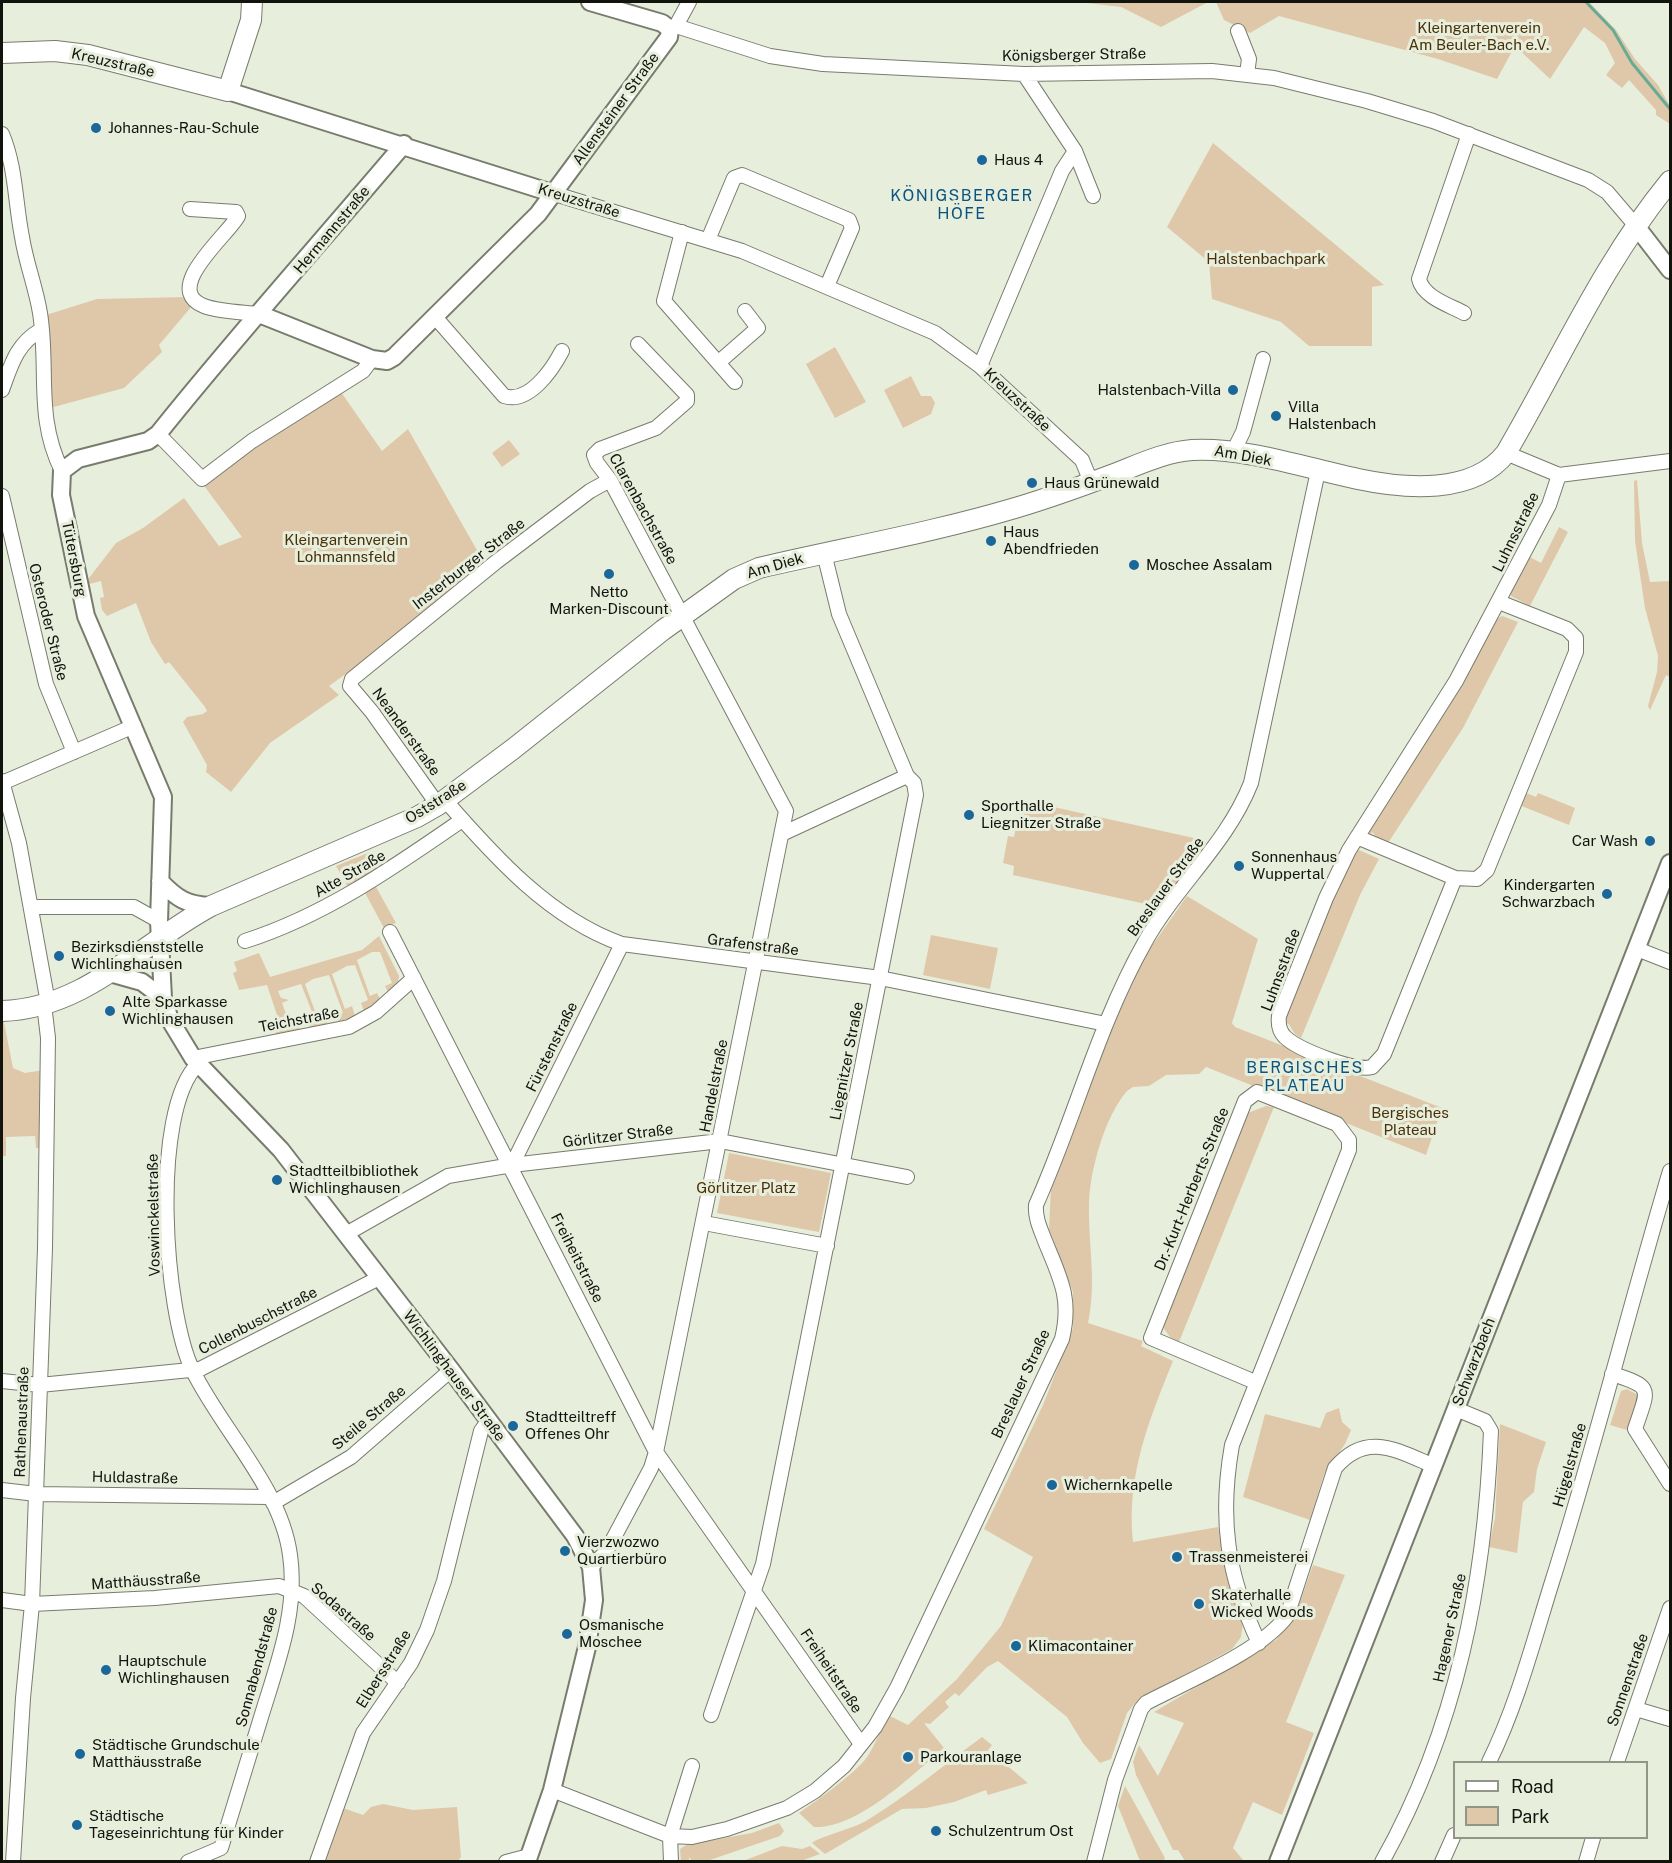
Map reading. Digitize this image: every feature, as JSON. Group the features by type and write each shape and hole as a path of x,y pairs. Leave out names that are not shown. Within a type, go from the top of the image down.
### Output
{"main road":[{"path":"228,91 251,20 252,2"},
{"name":"Kreuzstraße","path":"2,53 55,51 88,56 228,91"},
{"name":"Am Diek","path":"682,617 734,579 751,570 971,521 1177,452 1213,450 1233,452 1383,483 1461,482 1489,471 1506,453 1581,313 1636,226 1671,181"},
{"name":"Oststraße","path":"2,1011 46,1004 76,992 110,973 159,929 182,922 211,906 417,817 441,802 682,617"}],"street":[{"path":"590,2 673,27"},
{"name":"Allensteiner Straße","path":"158,434 202,479 252,441 363,371 372,359 387,362 394,357 436,318 555,194 669,37 689,2"},
{"name":"Königsberger Straße","path":"673,27 770,56 823,64 1024,74 1184,70 1247,74 1367,101 1469,134 1599,186 1636,226"},
{"path":"1238,31 1249,59 1247,74"},
{"path":"1024,74 1075,151 1093,196"},
{"name":"Kreuzstraße","path":"228,91 708,240 826,286 935,333 980,366 1082,460 1091,482"},
{"name":"Tütersburg","path":"2,134 7,172 29,274 40,312 44,416 53,453 62,471 61,495 86,616 164,797 159,929"},
{"path":"1464,313 1421,288 1419,279 1469,134"},
{"name":"Hermannstraße","path":"62,471 78,459 148,441 158,434 223,352 259,314 404,144"},
{"path":"980,366 1062,171 1075,151"},
{"path":"708,240 734,178 742,175 849,220 852,228 826,286"},
{"path":"190,209 236,212 238,216 195,269 191,286 195,300 204,306 259,314 372,359"},
{"path":"1636,226 1671,270"},
{"path":"682,232 664,301 735,382"},
{"path":"719,362 758,328 745,311"},
{"path":"436,318 504,396 511,398 526,393 551,371 562,351"},
{"path":"2,390 15,354 31,335 41,330"},
{"name":"Clarenbachstraße","path":"638,344 688,398 656,428 596,451 597,463 610,480 682,617"},
{"path":"1233,452 1243,432 1263,359"},
{"path":"1506,453 1559,475 1671,461"},
{"name":"Breslauer Straße","path":"552,1790 670,1836 692,1837 728,1829 787,1808 815,1791 837,1772 875,1727 897,1688 1062,1339 1066,1321 1066,1295 1037,1221 1036,1205 1106,1024 1146,940 1221,839 1241,807 1251,783 1318,471"},
{"name":"Luhnsstraße","path":"1455,878 1379,1062 1363,1069 1355,1068 1298,1045 1285,1037 1280,1029 1281,1009 1326,898 1357,837 1456,681 1549,505 1559,475"},
{"name":"Insterburger Straße","path":"352,679 496,562 590,491 610,480"},
{"name":"Osteroder Straße","path":"2,496 46,684 74,752"},
{"name":"Liegnitzer Straße","path":"754,1587 763,1564 916,795 914,783 907,776 839,614 824,554"},
{"path":"1357,837 1455,878 1477,879 1487,870 1565,683 1578,645 1573,633 1567,629 1499,602"},
{"name":"Handelstraße","path":"591,1567 607,1549 651,1468 656,1452 755,962 784,833 786,811 682,617"},
{"name":"Neanderstraße","path":"352,679 350,686 441,802"},
{"path":"2,782 134,726"},
{"path":"784,833 907,776"},
{"name":"Rathenaustraße","path":"2,782 19,843 31,907 46,1004 48,1038 48,1138 32,1604 8,1828 13,1862"},
{"name":"Grafenstraße","path":"441,802 462,820 501,864 593,933 622,944 880,978 1106,1024"},
{"name":"Alte Straße","path":"245,941 315,912 360,888 406,860 462,820"},
{"name":"Schwarzbach","path":"1278,1862 1671,863"},
{"path":"160,881 178,899 190,905 211,906"},
{"path":"31,907 134,907 159,929"},
{"name":"Wichlinghauser Straße","path":"159,929 163,998 170,1020 196,1061 281,1150 451,1370 575,1536 591,1567 594,1588 592,1622 552,1790 528,1859"},
{"name":"Freiheitstraße","path":"390,932 512,1165 656,1452 754,1587 861,1744"},
{"name":"Fürstenstraße","path":"512,1165 622,944"},
{"path":"1636,949 1671,962"},
{"path":"110,973 142,982 163,998"},
{"name":"Teichstraße","path":"196,1061 349,1027 376,1012 414,978"},
{"name":"Voswinckelstraße","path":"192,1371 173,1290 169,1247 168,1160 172,1130 185,1080 196,1061"},
{"name":"Dr.-Kurt-Herberts-Straße","path":"1255,1382 1151,1338 1245,1101 1257,1092 1337,1124 1348,1140 1348,1150 1232,1445 1226,1477 1224,1515 1235,1584 1259,1643"},
{"name":"Görlitzer Straße","path":"346,1234 448,1176 512,1165 720,1141 907,1177"},
{"name":"Hügelstraße","path":"1489,1761 1509,1721 1591,1457 1612,1374 1671,1171"},
{"path":"704,1223 827,1245"},
{"name":"Collenbuschstraße","path":"2,1381 40,1385 200,1369 379,1278"},
{"name":"Steile Straße","path":"271,1500 351,1456 451,1370"},
{"name":"Sonnabendstraße","path":"188,1862 214,1858 221,1848 286,1633 292,1591 291,1556 285,1529 271,1500 192,1371"},
{"path":"1612,1374 1638,1382 1644,1387 1646,1395 1635,1429 1671,1484"},
{"name":"Hagener Straße","path":"1382,1862 1419,1790 1449,1707 1479,1571 1488,1500 1491,1431 1485,1421 1456,1409"},
{"name":"Elbersstraße","path":"317,1862 363,1733 398,1683 419,1647 438,1603 481,1431 488,1421"},
{"path":"1094,1862 1108,1800 1142,1709 1146,1703 1259,1643 1278,1629 1287,1616 1335,1468 1343,1458 1361,1447 1377,1445 1434,1467"},
{"name":"Huldastraße","path":"2,1490 36,1494 271,1500"},
{"name":"Matthäusstraße","path":"2,1600 32,1604 155,1598 279,1586 292,1591"},
{"path":"711,1715 754,1587"},
{"name":"Sodastraße","path":"292,1591 304,1596 398,1683"},
{"name":"Sonnenstraße","path":"1617,1761 1671,1608"},
{"path":"1636,1709 1671,1719"},
{"path":"671,1862 670,1836 692,1766"},
{"path":"1442,1862 1453,1839"},
{"path":"1586,1862 1593,1839"},
{"path":"506,1862 528,1859"}],"green space":[{"path":"1078,2 1208,2 1161,27 1121,7"},
{"name":"Kleingartenverein Am Beuler-Bach e.V.","path":"1216,2 1589,2 1616,30 1635,59 1658,85 1670,106 1670,124 1656,115 1656,110 1629,80 1622,88 1606,75 1615,63 1605,43 1584,27 1550,79 1515,46 1497,79 1438,59 1279,16 1250,33 1224,20"},
{"name":"Halstenbachpark","path":"1213,143 1384,285 1372,287 1372,346 1309,346 1281,322 1212,299 1209,262 1167,227"},
{"path":"186,297 192,306 159,345 162,352 124,388 50,408 46,315 97,299"},
{"path":"835,347 866,402 835,418 806,364"},
{"path":"911,376 921,396 931,396 935,403 931,414 903,428 884,390"},
{"name":"Kleingartenverein Lohmannsfeld","path":"341,392 382,451 408,429 486,566 354,674 351,670 329,686 339,695 270,743 231,792 206,772 207,765 183,722 187,717 203,714 207,711 205,707 169,662 165,664 151,642 136,603 107,616 102,610 100,598 104,597 101,581 89,584 89,578 116,543 143,528 184,498 219,546 242,537 202,483"},
{"path":"509,440 520,454 502,467 492,453"},
{"path":"1637,480 1642,543 1650,582 1670,581 1670,677 1666,675 1650,710 1648,706 1657,672 1658,656 1645,608 1635,541 1634,481"},
{"path":"1559,527 1568,532 1530,606 1511,596 1511,588 1528,556 1541,563"},
{"path":"1502,616 1518,622 1463,728 1388,843 1378,839 1372,832 1370,835 1369,831 1478,654 1494,622"},
{"path":"1524,792 1536,797 1538,793 1575,808 1569,825 1519,805"},
{"path":"1022,800 1203,840 1207,846 1165,902 1155,906 1013,875 1014,866 1003,863 1008,836 1014,837"},
{"path":"1359,850 1379,859 1360,895 1301,1038 1295,1034 1288,1023 1286,1026 1285,1018 1330,901 1355,852"},
{"path":"370,852 380,871 349,889 336,866"},
{"path":"375,885 396,923 384,928 364,891"},
{"name":"Bergisches Plateau","path":"1187,896 1258,939 1232,1023 1235,1027 1442,1108 1426,1155 1206,1067 1199,1074 1166,1075 1149,1086 1133,1087 1127,1091 1112,1114 1100,1144 1092,1175 1089,1203 1092,1293 1088,1323 1143,1341 1141,1346 1173,1361 1148,1427 1136,1471 1133,1494 1133,1542 1218,1527 1227,1576 1243,1623 1241,1637 1232,1649 1135,1703 1127,1713 1111,1759 1100,1763 1083,1743 1067,1717 998,1661 987,1667 959,1696 955,1693 945,1702 949,1707 930,1724 924,1723 944,1748 884,1798 866,1810 831,1825 814,1827 799,1813 862,1764 890,1716 908,1725 957,1679 1001,1626 1033,1557 984,1529 1043,1405 1073,1328 1073,1292 1049,1230 1051,1186 1116,1011 1142,960"},
{"path":"931,935 998,948 990,989 923,975"},
{"path":"379,936 399,976 398,982 388,992 385,986 392,983 380,952 372,952 357,960 370,996 377,993 380,999 364,1011 361,1003 368,1000 355,965 347,966 332,974 345,1009 352,1006 355,1016 339,1022 336,1016 343,1013 329,975 313,979 305,984 319,1022 327,1020 327,1024 310,1028 309,1025 316,1022 301,984 278,991 281,998 289,1000 282,1003 291,1027 298,1025 300,1030 277,1035 274,1027 280,1024 267,985 239,990 233,973 237,971 234,962 259,953 270,977 362,950"},
{"path":"2,1022 4,1022 13,1068 25,1073 44,1070 44,1148 36,1148 35,1136 6,1137 6,1156 2,1156"},
{"path":"1266,1106 1274,1107 1179,1342 1170,1337 1162,1326 1245,1114"},
{"name":"Görlitzer Platz","path":"729,1153 831,1173 819,1232 717,1213"},
{"path":"1627,1389 1638,1395 1627,1430 1610,1425 1621,1391"},
{"path":"1339,1408 1342,1422 1351,1430 1345,1444 1324,1474 1310,1520 1243,1497 1265,1414 1320,1428 1326,1413"},
{"path":"1500,1424 1546,1442 1537,1469 1534,1492 1523,1502 1517,1553 1489,1547 1495,1518"},
{"path":"1313,1565 1345,1575 1286,1722 1314,1733 1282,1815 1253,1802 1233,1848 1244,1861 1185,1861 1178,1850 1173,1850 1136,1775 1133,1762 1139,1745 1158,1776 1184,1723 1154,1712 1276,1640 1296,1613"},
{"path":"982,1737 992,1745 988,1750 1028,1783 988,1795 986,1790 954,1802 926,1808 902,1809 825,1854 812,1843 866,1821 911,1791"},
{"path":"1125,1786 1165,1858 1163,1861 1140,1861 1118,1806"},
{"path":"383,1804 413,1810 457,1807 461,1857 458,1861 323,1862 343,1808 363,1815 371,1807"},
{"path":"779,1823 784,1831 780,1836 707,1861 692,1861 689,1857 689,1861 681,1861 680,1849 686,1845 752,1833"},
{"path":"782,1846 802,1849 810,1846 820,1854 801,1861 743,1861"}],"waterway":[{"path":"1586,2 1613,30 1632,63 1670,109"}],"place":[{"name":"Johannes-Rau-Schule","path":"96,128"},
{"name":"Haus 4","path":"982,160"},
{"name":"Halstenbach-Villa","path":"1233,390"},
{"name":"Villa Halstenbach","path":"1276,416"},
{"name":"Haus Grünewald","path":"1032,483"},
{"name":"Haus Abendfrieden","path":"991,541"},
{"name":"Moschee Assalam","path":"1134,565"},
{"name":"Netto Marken-Discount","path":"609,574"},
{"name":"Sporthalle Liegnitzer Straße","path":"969,815"},
{"name":"Car Wash","path":"1650,841"},
{"name":"Sonnenhaus Wuppertal","path":"1239,866"},
{"name":"Kindergarten Schwarzbach","path":"1607,894"},
{"name":"Bezirksdienststelle Wichlinghausen","path":"59,956"},
{"name":"Alte Sparkasse Wichlinghausen","path":"110,1011"},
{"name":"Stadtteilbibliothek Wichlinghausen","path":"277,1180"},
{"name":"Stadtteiltreff Offenes Ohr","path":"513,1426"},
{"name":"Wichernkapelle","path":"1052,1485"},
{"name":"Vierzwozwo Quartierbüro","path":"565,1551"},
{"name":"Trassenmeisterei","path":"1177,1557"},
{"name":"Skaterhalle Wicked Woods","path":"1199,1604"},
{"name":"Osmanische Moschee","path":"567,1634"},
{"name":"Klimacontainer","path":"1016,1646"},
{"name":"Hauptschule Wichlinghausen","path":"106,1670"},
{"name":"Städtische Grundschule Matthäusstraße","path":"80,1754"},
{"name":"Parkouranlage","path":"908,1757"},
{"name":"Städtische Tageseinrichtung für Kinder","path":"77,1825"},
{"name":"Schulzentrum Ost","path":"936,1831"}],"district":[{"name":"KÖNIGSBERGER HÖFE","path":"962,205"},
{"name":"BERGISCHES PLATEAU","path":"1305,1077"}]}
